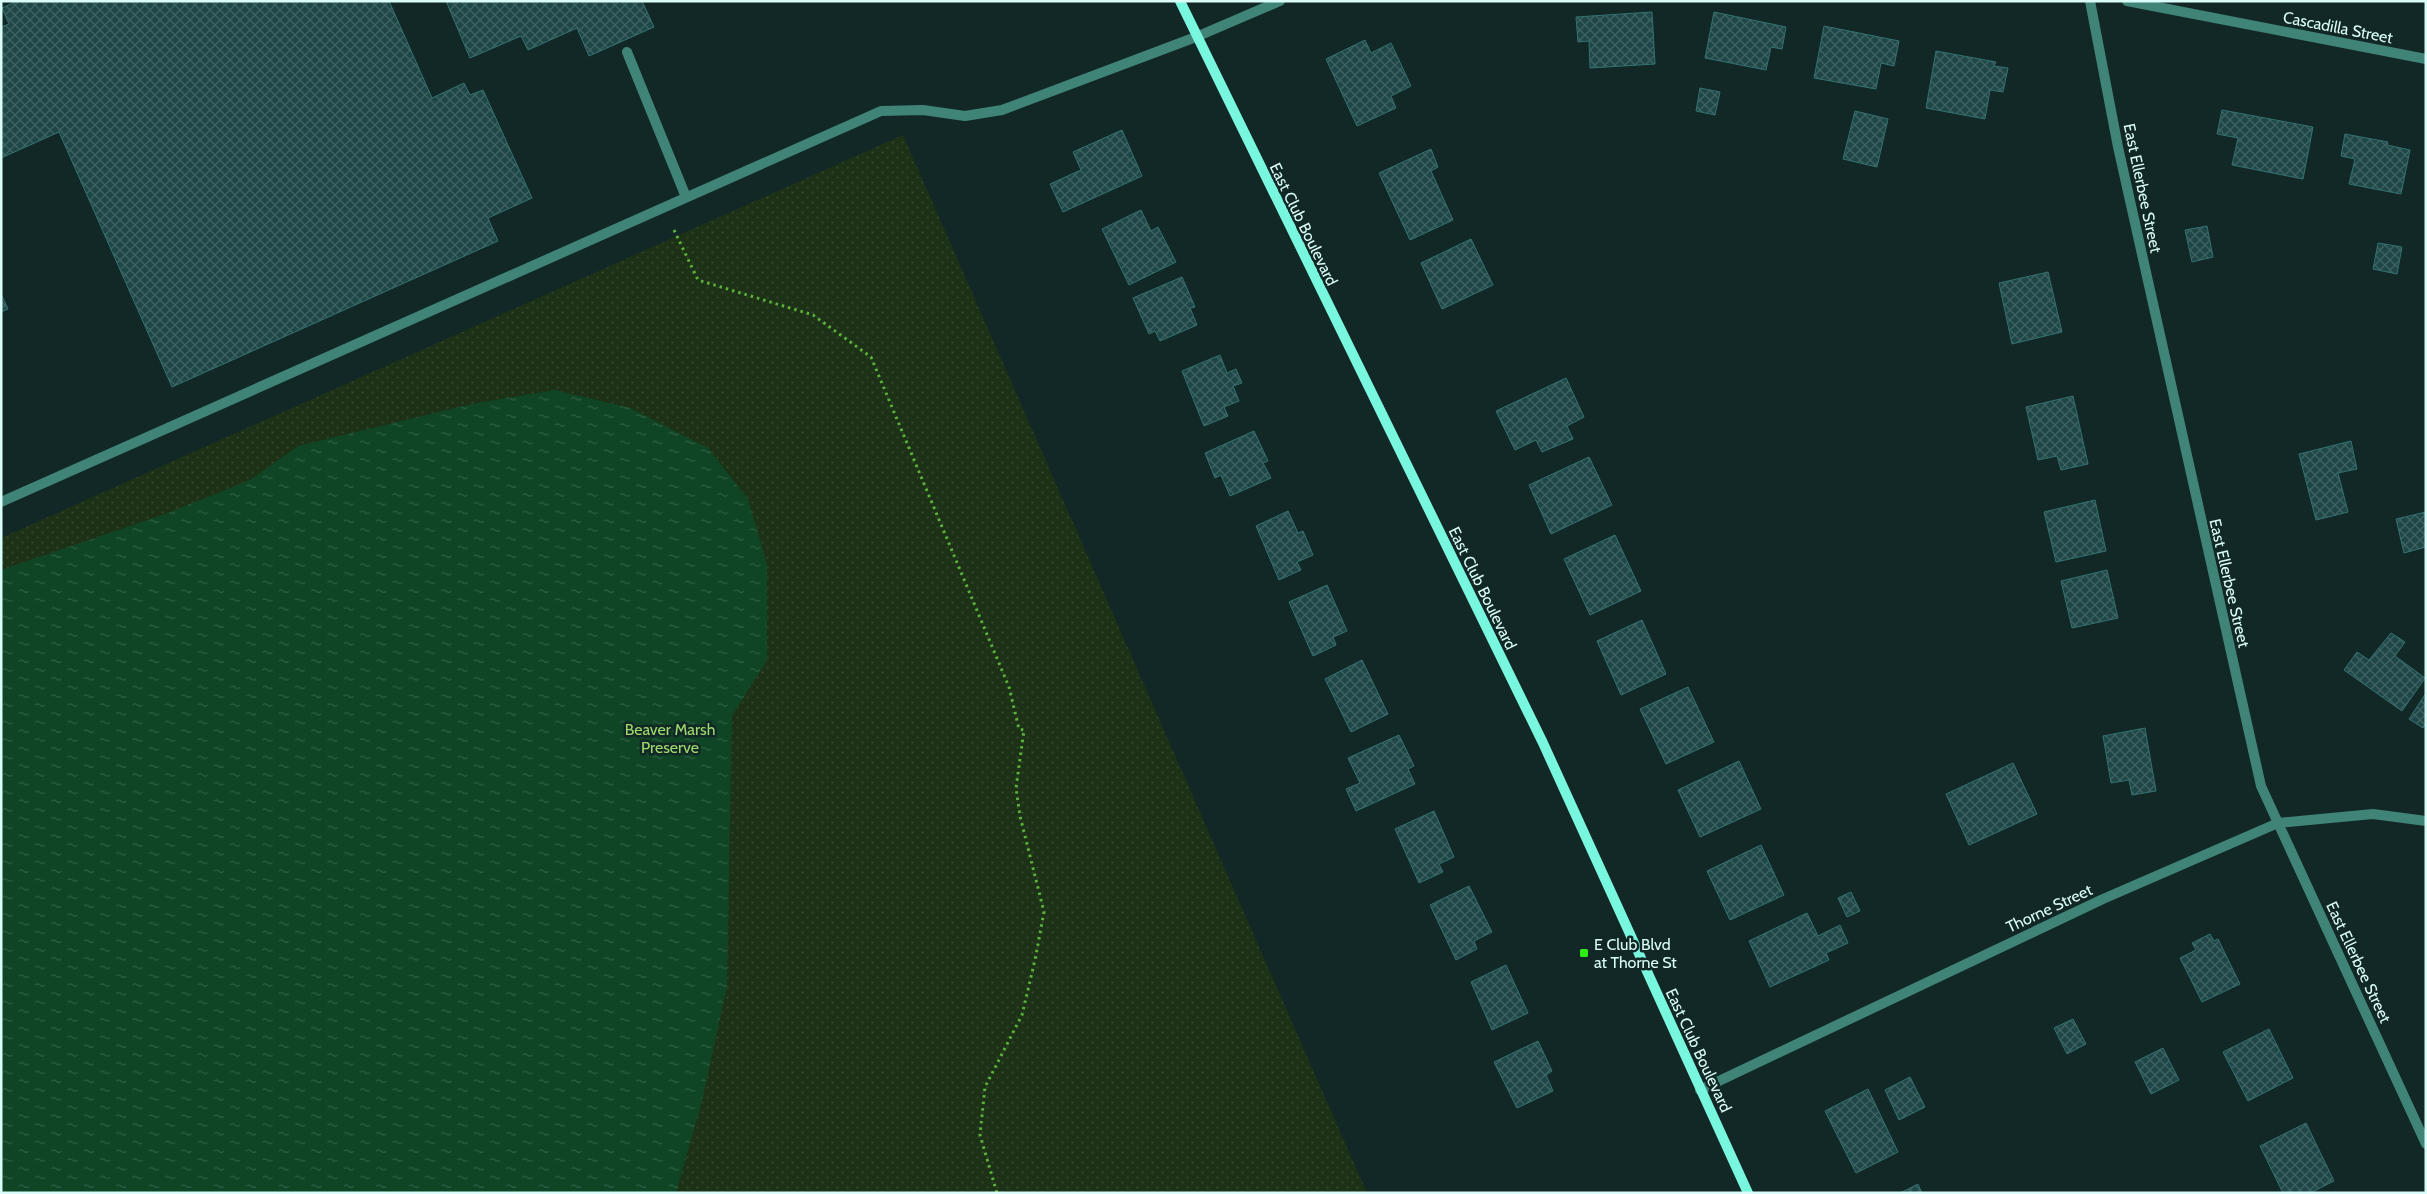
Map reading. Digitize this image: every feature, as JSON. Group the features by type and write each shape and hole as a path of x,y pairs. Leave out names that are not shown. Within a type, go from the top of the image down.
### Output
{"street":[{"name":"East Club Boulevard","path":"1180,1 1543,743 1748,1193"},
{"path":"1,502 880,112 923,110 965,116 1002,110 1196,37 1280,1"},
{"name":"East Ellerbee Street","path":"2090,1 2122,166 2258,776 2426,1144"},
{"name":"Cascadilla Street","path":"2127,1 2426,59"},
{"path":"627,52 686,197"},
{"name":"Thorne Street","path":"1700,1090 2103,899 2278,823 2373,814 2426,821"}],"path":[{"path":"676,235 698,280 813,315 871,357 1009,687 1019,729 1024,730 1016,788 1020,816 1044,912 1022,1015 985,1087 980,1135 998,1193"}],"green space":[{"name":"Beaver Marsh Preserve","path":"903,135 1367,1193 1,1193 1,538"}],"water":[{"path":"555,390 630,408 708,448 748,499 767,564 767,660 732,716 727,986 702,1101 676,1193 1,1193 1,570 165,514 250,480 298,446 472,404"}],"building":[{"path":"17,1 389,1 432,98 464,83 470,95 483,90 532,198 488,218 498,241 172,387 59,132 1,158 1,27 9,24 2,8"},
{"path":"446,1 642,1 654,27 589,56 577,28 528,50 521,36 470,58"},
{"path":"1652,12 1655,64 1590,68 1589,41 1578,42 1576,17"},
{"path":"1714,12 1786,27 1782,49 1771,47 1766,70 1705,58"},
{"path":"1824,26 1899,41 1894,66 1881,63 1876,89 1814,78"},
{"path":"1365,40 1371,53 1391,43 1411,86 1391,96 1396,108 1357,126 1326,59"},
{"path":"1936,51 1996,62 1994,66 2008,68 2003,92 1990,90 1985,119 1926,108"},
{"path":"1700,88 1720,92 1715,115 1696,111"},
{"path":"2222,110 2313,127 2303,179 2232,165 2238,138 2217,134"},
{"path":"1855,111 1888,119 1877,167 1843,159"},
{"path":"1122,130 1142,176 1063,212 1050,184 1081,170 1073,152"},
{"path":"2345,134 2388,142 2387,145 2410,150 2401,194 2349,184 2355,159 2341,156"},
{"path":"1431,149 1438,167 1431,171 1453,220 1410,240 1379,173"},
{"path":"1141,210 1151,231 1158,227 1176,262 1129,285 1102,229"},
{"path":"2207,226 2213,257 2192,262 2185,230"},
{"path":"1471,239 1493,285 1442,309 1421,263"},
{"path":"2378,243 2402,247 2397,274 2373,269"},
{"path":"2048,272 2062,332 2012,344 1999,283"},
{"path":"1182,277 1195,307 1190,308 1197,325 1160,341 1155,331 1149,334 1133,298"},
{"path":"1,294 8,309 1,312"},
{"path":"1220,355 1227,373 1236,369 1242,383 1233,386 1239,401 1224,407 1228,416 1204,426 1182,371"},
{"path":"1566,378 1584,417 1567,426 1573,439 1542,452 1536,440 1515,450 1496,411"},
{"path":"2073,396 2088,464 2061,470 2057,456 2038,460 2026,407"},
{"path":"1254,431 1268,461 1263,463 1271,478 1230,496 1221,475 1215,478 1205,453"},
{"path":"2351,441 2357,469 2338,473 2348,512 2316,520 2299,454"},
{"path":"1589,457 1612,505 1551,534 1529,485"},
{"path":"2095,500 2106,551 2056,562 2044,512"},
{"path":"1288,511 1298,533 1303,531 1313,555 1297,562 1301,570 1279,580 1256,526"},
{"path":"2426,512 2426,547 2404,553 2396,519"},
{"path":"1615,535 1641,591 1590,615 1564,559"},
{"path":"2107,570 2118,618 2072,628 2061,581"},
{"path":"1327,585 1347,631 1333,637 1336,645 1313,656 1289,602"},
{"path":"1642,620 1666,674 1621,695 1597,641"},
{"path":"2391,633 2405,642 2395,656 2425,678 2402,711 2344,670 2357,652 2369,660"},
{"path":"1362,660 1388,714 1351,732 1325,679"},
{"path":"1688,687 1714,742 1666,764 1640,709"},
{"path":"2426,693 2426,724 2423,728 2409,719"},
{"path":"2145,728 2156,791 2132,795 2129,780 2111,783 2103,736"},
{"path":"1399,735 1414,766 1408,769 1415,784 1356,811 1346,789 1360,783 1348,758"},
{"path":"1739,761 1761,809 1700,837 1678,790"},
{"path":"2013,763 2037,814 1969,845 1946,794"},
{"path":"1434,811 1454,857 1439,864 1443,872 1419,883 1395,829"},
{"path":"1761,845 1784,895 1730,920 1707,871"},
{"path":"1469,886 1492,932 1474,941 1477,949 1456,960 1430,905"},
{"path":"1851,892 1860,911 1847,917 1838,898"},
{"path":"1807,913 1818,936 1840,925 1848,943 1826,953 1829,960 1770,987 1749,941"},
{"path":"2210,934 2214,941 2218,939 2240,984 2202,1002 2180,958 2196,950 2192,943"},
{"path":"1506,965 1528,1013 1492,1030 1471,982"},
{"path":"2073,1019 2086,1044 2067,1054 2054,1028"},
{"path":"2269,1029 2293,1078 2248,1101 2223,1052"},
{"path":"1538,1041 1552,1071 1546,1075 1553,1091 1517,1108 1494,1062"},
{"path":"2163,1048 2179,1080 2151,1094 2135,1062"},
{"path":"1910,1077 1925,1107 1899,1120 1885,1090"},
{"path":"1868,1089 1898,1152 1856,1173 1825,1111"},
{"path":"2306,1123 2334,1181 2310,1193 2283,1193 2260,1146"},
{"path":"1918,1184 1922,1193 1900,1193"}],"place":[{"name":"E Club Blvd at Thorne St","path":"1584,953"}]}
